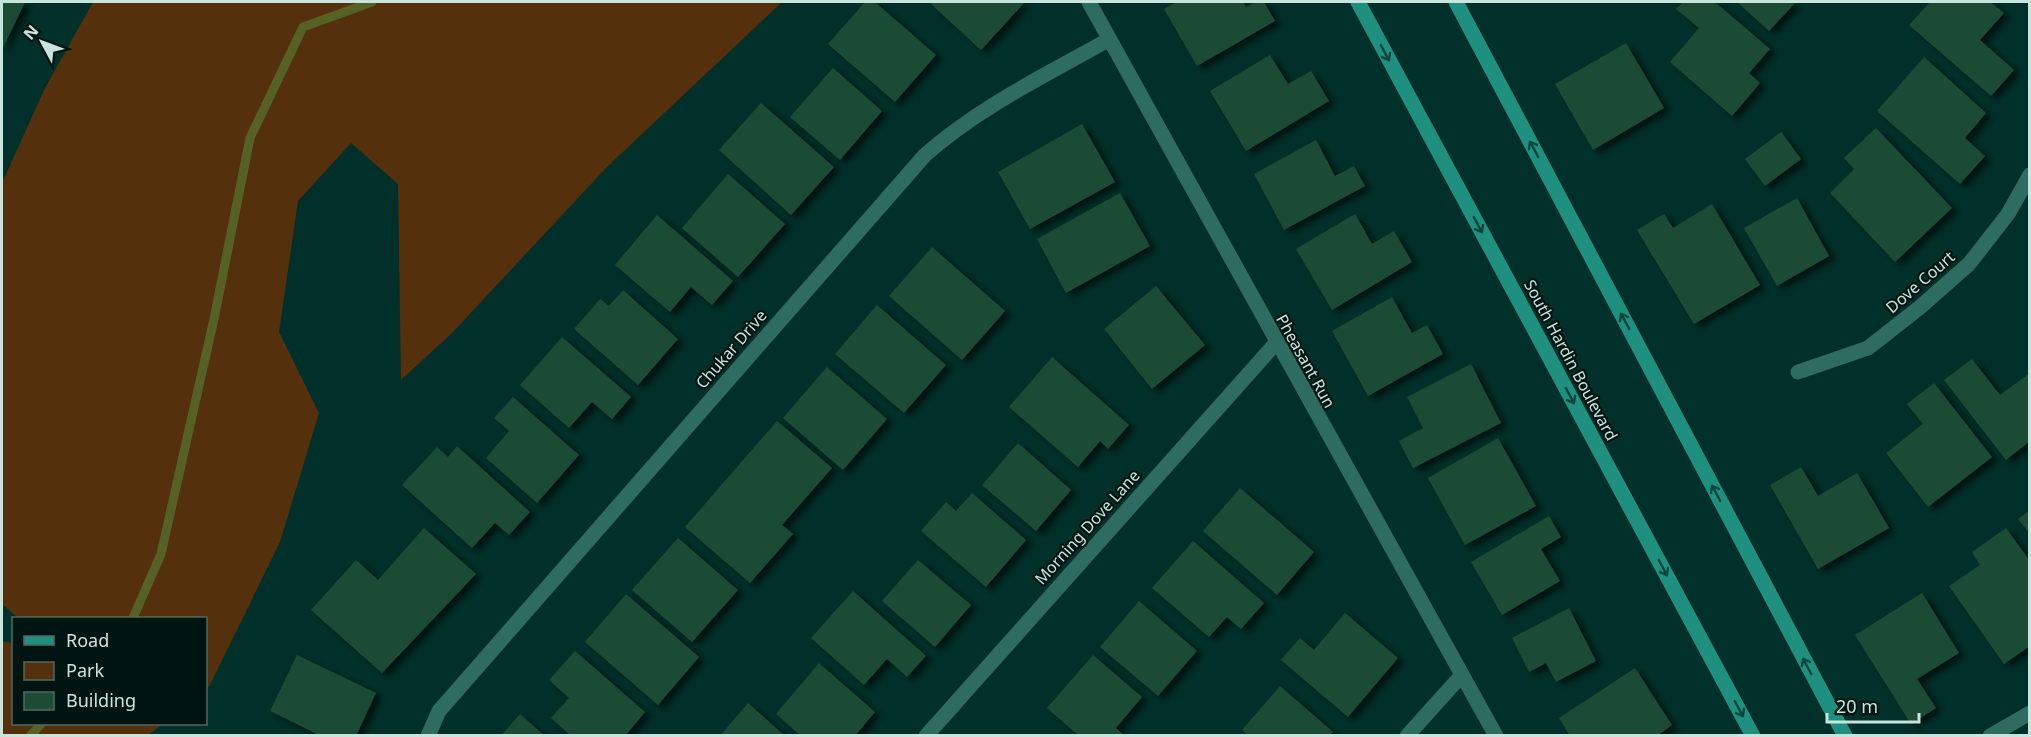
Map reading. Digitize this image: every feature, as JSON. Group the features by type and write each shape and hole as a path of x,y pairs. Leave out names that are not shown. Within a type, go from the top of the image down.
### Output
{"main road":[{"name":"South Hardin Boulevard","path":"1358,2 1753,735"},
{"path":"1456,2 1845,735"}],"street":[{"name":"Pheasant Run","path":"1089,2 1276,343 1496,735"},
{"name":"Chukar Drive","path":"428,735 439,711 925,155 948,134 981,112 1108,40"},
{"name":"Dove Court","path":"1798,372 1868,348 1919,308 1969,264 2008,214 2030,175"},
{"name":"Morning Dove Lane","path":"926,735 1276,343"},
{"path":"1407,735 1461,676"},
{"path":"1990,735 2030,713"}],"green space":[{"path":"93,2 782,2 606,168 452,333 401,380 398,184 351,143 298,201 279,332 319,413 280,542 207,688 207,617 17,617 2,604 2,183 44,90"},
{"path":"2,641 12,643 12,725 162,725 148,735 2,735"}],"building":[{"path":"2,2 25,2 2,50"},
{"path":"865,2 875,2 936,55 895,102 828,44"},
{"path":"933,2 1025,2 981,50 931,4"},
{"path":"1177,2 1243,2 1246,7 1256,2 1264,2 1275,21 1197,66 1164,9"},
{"path":"1683,2 1715,2 1770,49 1749,73 1760,83 1732,116 1670,62 1699,28 1676,9"},
{"path":"1737,2 1796,2 1769,31"},
{"path":"1930,2 1990,2 2004,13 1980,40 2014,70 1991,96 1909,25"},
{"path":"1626,43 1664,108 1593,150 1555,84"},
{"path":"1270,55 1288,84 1311,71 1329,101 1246,151 1210,91"},
{"path":"1924,57 1986,113 1965,138 1985,156 1960,184 1877,111"},
{"path":"833,68 882,111 840,160 790,117"},
{"path":"761,103 834,167 791,215 719,150"},
{"path":"1082,124 1115,182 1030,229 998,172"},
{"path":"1876,128 1952,208 1895,262 1830,193 1854,169 1844,158"},
{"path":"1781,132 1801,159 1765,186 1745,159"},
{"path":"1316,140 1335,176 1354,166 1365,186 1284,230 1254,174"},
{"path":"728,174 785,224 738,277 682,228"},
{"path":"1120,193 1150,246 1066,293 1037,239"},
{"path":"1797,198 1829,256 1777,286 1744,228"},
{"path":"1712,204 1760,285 1694,324 1637,230 1664,214 1673,228"},
{"path":"1355,214 1372,244 1394,231 1412,262 1332,310 1296,249"},
{"path":"657,215 733,281 712,305 691,287 670,312 615,265"},
{"path":"932,247 1005,311 962,360 889,296"},
{"path":"1156,286 1205,345 1152,389 1104,329"},
{"path":"623,290 678,339 638,385 574,329 600,299 609,306"},
{"path":"1392,297 1412,333 1427,325 1443,354 1368,396 1332,331"},
{"path":"877,305 946,365 904,413 835,354"},
{"path":"562,337 631,397 612,419 592,402 569,428 520,385"},
{"path":"1052,357 1129,425 1108,449 1100,441 1078,467 1009,407"},
{"path":"1972,359 2000,395 2030,373 2030,441 2006,460 1944,380"},
{"path":"1471,364 1501,423 1413,468 1399,441 1423,428 1407,397"},
{"path":"827,367 887,419 843,470 783,418"},
{"path":"1934,383 1992,457 1928,507 1886,453 1923,424 1907,404"},
{"path":"513,397 579,455 537,503 486,458 509,431 494,418"},
{"path":"777,421 832,468 782,525 793,534 750,583 685,527"},
{"path":"1498,438 1536,506 1465,545 1428,478"},
{"path":"1018,443 1071,490 1036,531 982,485"},
{"path":"457,446 530,512 509,535 495,523 472,548 402,485 437,447 448,457"},
{"path":"1801,467 1818,496 1857,473 1889,528 1818,569 1770,485"},
{"path":"1240,488 1314,552 1277,595 1203,531"},
{"path":"972,493 1026,540 986,587 921,531 946,502 956,511"},
{"path":"2030,510 2030,534 2018,519"},
{"path":"1549,516 1561,537 1541,549 1560,581 1502,615 1471,562"},
{"path":"424,528 476,574 382,673 311,610 356,560 378,580"},
{"path":"2006,528 2030,561 2030,646 2004,664 1949,586 1980,565 1972,552"},
{"path":"678,538 738,590 692,642 632,590"},
{"path":"1193,541 1264,603 1241,629 1227,617 1209,637 1152,588"},
{"path":"918,560 971,605 935,647 882,601"},
{"path":"853,591 926,656 907,677 887,659 864,685 811,638"},
{"path":"1922,593 1959,653 1917,679 1936,708 1911,724 1855,635"},
{"path":"626,594 699,657 658,705 585,642"},
{"path":"1139,601 1197,651 1158,696 1100,647"},
{"path":"1569,608 1596,661 1556,682 1546,663 1529,672 1512,638"},
{"path":"1345,613 1398,658 1348,717 1281,660 1300,638 1314,650"},
{"path":"575,651 645,712 625,736 571,736 551,718 569,698 549,680"},
{"path":"297,655 376,693 356,736 321,736 270,711"},
{"path":"1093,655 1142,697 1116,728 1125,736 1079,736 1047,708"},
{"path":"819,663 875,712 855,736 801,736 776,714"},
{"path":"1635,668 1672,725 1657,736 1570,736 1559,718"},
{"path":"1280,686 1333,732 1329,736 1249,736 1242,730"},
{"path":"748,703 785,736 720,736"},
{"path":"520,714 545,736 501,736"}],"waterway":[{"path":"133,617 161,554 214,319 250,138 303,27 372,2"},
{"path":"30,736 40,725"}]}
